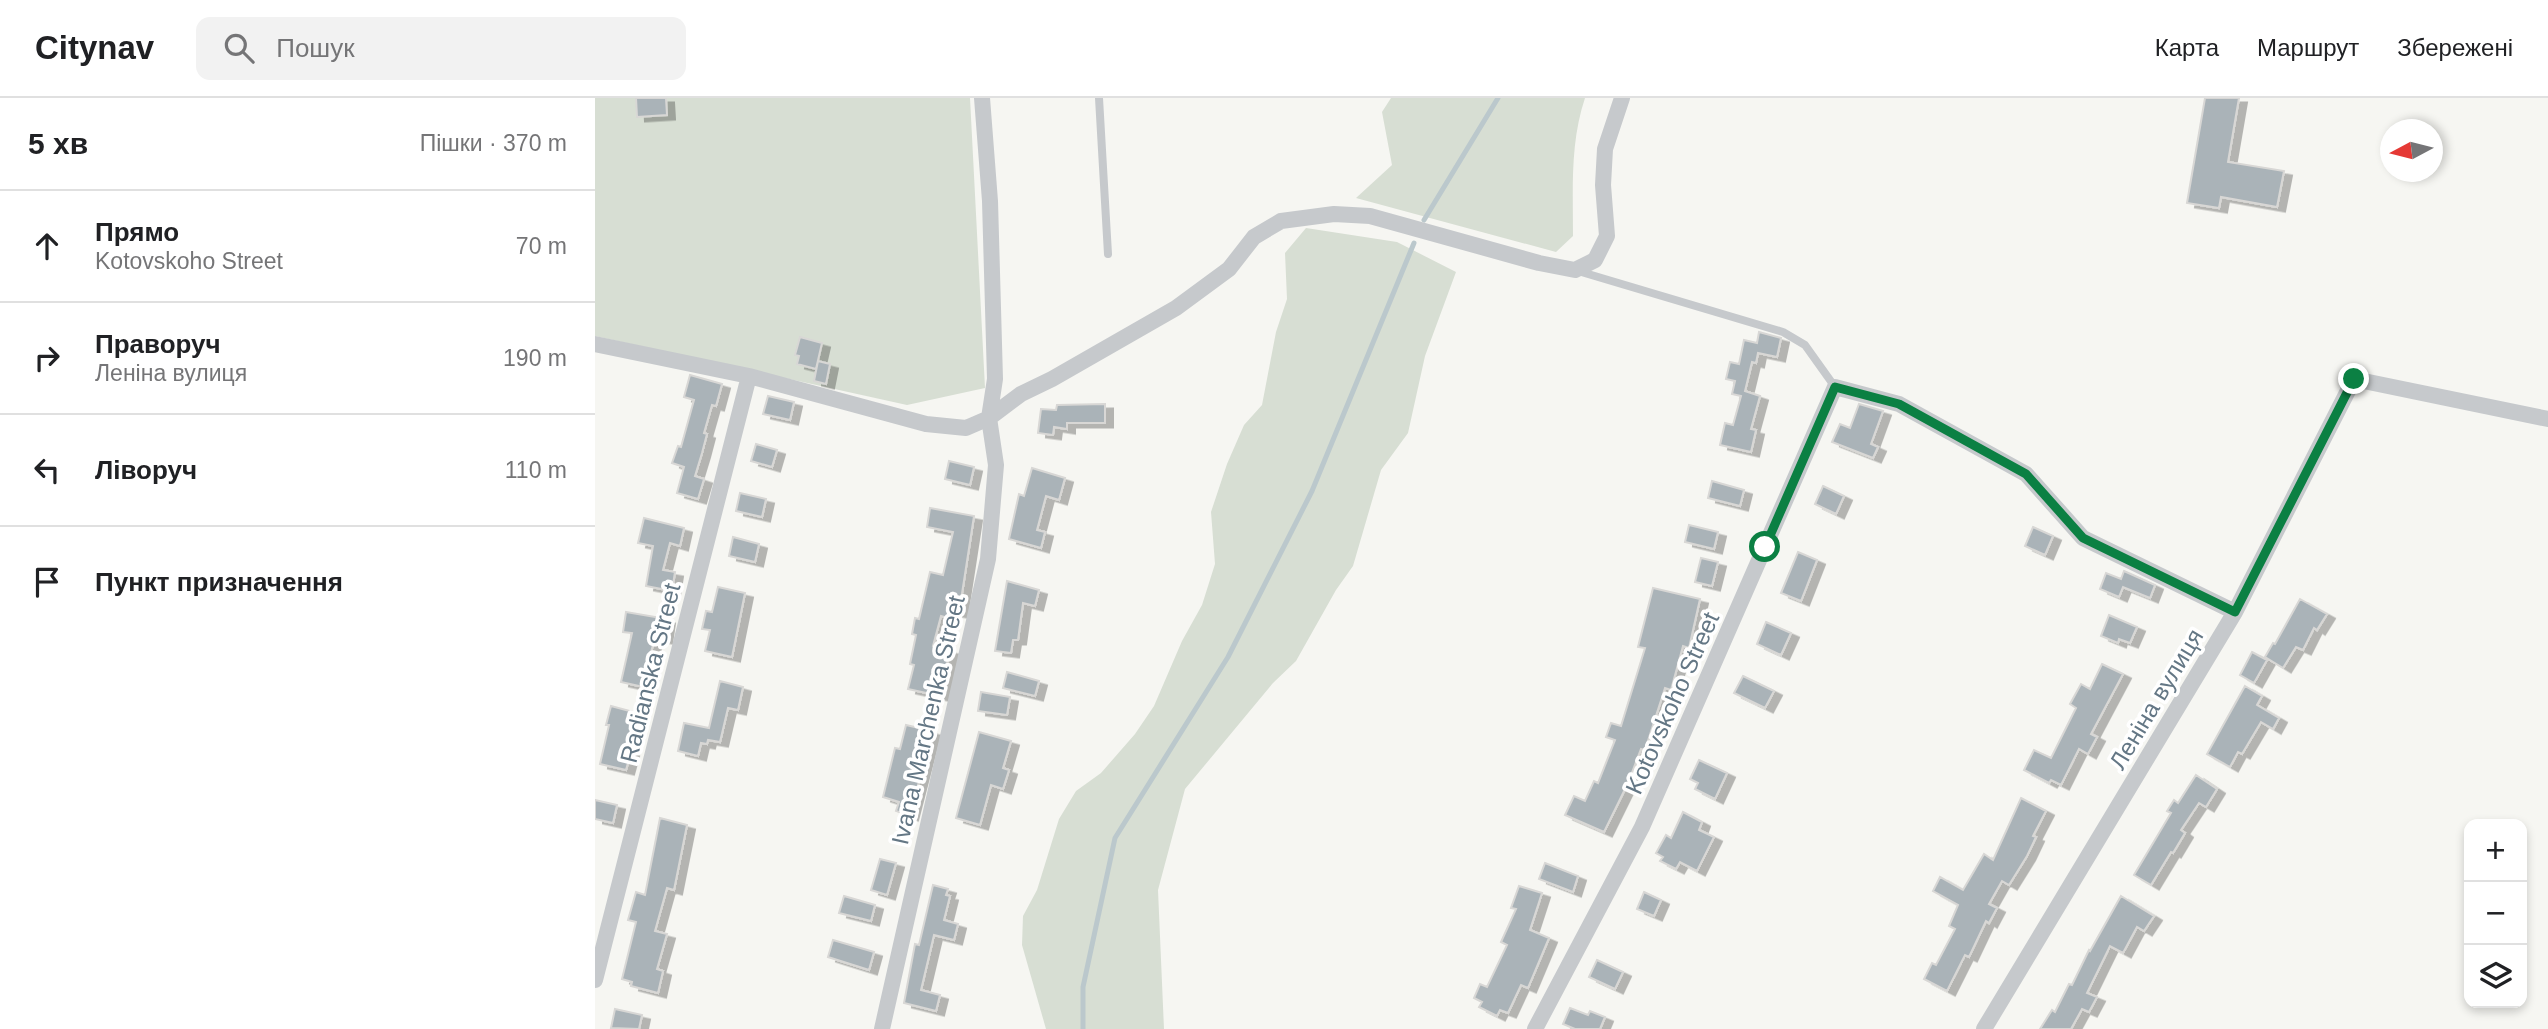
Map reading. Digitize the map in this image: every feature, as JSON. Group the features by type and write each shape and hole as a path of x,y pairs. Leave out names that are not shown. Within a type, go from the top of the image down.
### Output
{"street":[{"name":"Ivana Marchenka Street","path":"882,1029 988,559 996,465 989,418 995,379 990,201 982,98"},
{"path":"595,344 749,376 926,424 966,428 989,418 1021,394 1176,308 1230,269 1254,237 1281,221 1334,214 1370,216 1539,263 1575,270 1595,260 1607,236 1603,185 1605,149 1622,98"},
{"name":"Radianska Street","path":"595,980 749,376"},
{"path":"2235,612 2354,379 2548,419"},
{"name":"Леніна вулиця","path":"1835,387 1899,404 2026,474 2083,538 2235,612 1984,1029"},
{"name":"Kotovskoho Street","path":"1535,1029 1643,827 1835,387"}],"lane":[{"path":"1099,98 1108,254"},
{"path":"1575,270 1783,332 1805,345 1835,387"}],"shaded area":[{"path":"595,98 970,98 985,388 907,405 595,336"},
{"path":"1391,98 1585,98 1575,149 1573,236 1556,252 1356,198 1392,165 1382,112"},
{"path":"1306,228 1397,242 1456,272 1425,356 1408,433 1381,470 1353,566 1336,590 1296,661 1273,683 1185,789 1158,890 1164,1029 1046,1029 1022,945 1023,916 1037,890 1059,819 1076,791 1101,773 1135,734 1154,706 1182,641 1202,605 1215,564 1211,512 1244,425 1262,405 1276,332 1287,299 1285,253"}],"building":[{"path":"636,98 666,98 667,115 637,117"},
{"path":"2205,98 2239,98 2228,162 2284,171 2277,207 2221,197 2219,208 2187,203"},
{"path":"1759,332 1781,338 1777,357 1758,353 1756,363 1752,362 1745,391 1760,396 1751,429 1756,430 1751,452 1720,445 1725,423 1733,425 1741,396 1732,394 1735,381 1726,379 1730,362 1739,364 1744,340 1757,343"},
{"path":"800,337 822,343 816,369 797,364 799,356 795,355"},
{"path":"818,361 830,364 826,384 814,381"},
{"path":"690,375 722,384 716,406 712,405 695,476 704,479 698,499 677,493 684,467 672,463 678,446 681,447 694,400 684,397"},
{"path":"768,396 794,402 790,420 763,414"},
{"path":"1105,404 1105,423 1067,423 1067,429 1054,427 1053,435 1038,433 1041,409 1056,410 1057,405"},
{"path":"1859,404 1883,411 1871,444 1878,447 1873,458 1832,442 1840,424 1850,428"},
{"path":"756,444 777,450 772,467 751,461"},
{"path":"949,461 974,467 970,485 945,479"},
{"path":"1032,468 1065,478 1059,500 1046,496 1037,530 1045,532 1041,548 1009,539 1019,494 1024,496"},
{"path":"1712,481 1744,490 1740,506 1708,498"},
{"path":"1823,486 1844,496 1836,514 1815,504"},
{"path":"740,493 766,499 762,517 736,511"},
{"path":"930,508 974,516 959,613 949,611 948,618 941,616 933,646 950,650 940,696 908,689 914,665 910,664 916,635 912,634 915,618 919,619 930,572 943,575 953,532 927,527"},
{"path":"644,518 684,528 680,546 670,543 663,570 675,572 672,591 646,586 653,546 638,543"},
{"path":"1689,525 1718,532 1714,549 1685,542"},
{"path":"2033,527 2053,536 2045,555 2025,546"},
{"path":"733,537 759,544 755,562 729,556"},
{"path":"1798,552 1817,560 1801,601 1781,593"},
{"path":"1701,558 1718,562 1712,586 1695,582"},
{"path":"2124,571 2155,585 2150,598 2123,587 2119,597 2100,589 2106,573 2121,579"},
{"path":"1007,581 1039,590 1035,606 1023,603 1018,640 1013,640 1011,653 995,651"},
{"path":"718,587 745,593 732,657 705,651 710,630 702,629 706,611 712,612"},
{"path":"1653,588 1700,599 1689,648 1683,646 1671,690 1665,688 1645,750 1641,749 1604,832 1565,815 1574,796 1585,801 1594,781 1598,783 1615,740 1606,737 1611,723 1621,726 1645,648 1638,647"},
{"path":"2300,599 2327,614 2317,630 2314,628 2303,650 2296,647 2283,668 2265,657"},
{"path":"626,612 667,619 664,639 655,637 647,668 652,670 648,688 621,682 632,633 623,632"},
{"path":"2109,615 2137,627 2130,643 2119,639 2118,643 2101,636"},
{"path":"1766,622 1791,633 1781,655 1757,644"},
{"path":"2252,652 2267,660 2254,683 2240,675"},
{"path":"2102,664 2123,674 2091,734 2097,737 2088,754 2079,749 2061,785 2051,780 2049,783 2024,770 2034,750 2051,758 2076,708 2070,704 2081,684 2090,689"},
{"path":"1007,672 1039,681 1035,696 1003,688"},
{"path":"1743,676 1774,691 1765,708 1734,693"},
{"path":"720,681 743,687 738,710 728,708 720,742 708,740 707,744 701,743 698,756 678,751 684,723 709,728"},
{"path":"2245,686 2262,696 2257,705 2279,718 2273,729 2261,722 2242,754 2238,752 2230,767 2207,754"},
{"path":"981,692 1010,697 1007,715 978,711"},
{"path":"611,706 637,713 626,770 600,764"},
{"path":"906,725 932,731 910,816 896,811 899,802 883,797 895,748 900,749"},
{"path":"979,732 1011,741 1003,768 1009,770 1003,789 991,785 980,825 956,818"},
{"path":"1699,760 1727,773 1715,799 1695,789 1698,783 1690,779"},
{"path":"2196,775 2217,789 2206,807 2199,803 2181,830 2185,833 2151,885 2134,875 2171,813 2167,811 2174,800 2178,803"},
{"path":"2021,798 2046,811 2033,836 2036,837 2027,856 2009,885 2002,881 1989,904 1997,908 1989,923 1986,921 1969,957 1965,955 1947,991 1924,979 1932,963 1936,965 1955,929 1949,926 1958,905 1933,891 1940,877 1963,890 1984,854 1993,860"},
{"path":"595,800 617,805 613,823 595,819"},
{"path":"1683,812 1702,822 1699,830 1714,837 1697,871 1680,862 1676,869 1660,861 1663,857 1656,853 1666,835 1671,838"},
{"path":"660,818 687,825 674,890 667,888 655,931 667,934 657,969 663,971 658,993 631,986 632,982 622,979 636,922 628,920 636,892 645,895"},
{"path":"880,859 896,863 887,895 871,890"},
{"path":"1545,863 1578,876 1573,892 1539,879"},
{"path":"933,885 948,889 946,895 950,896 944,920 958,924 954,940 934,935 921,990 940,995 936,1011 904,1003 915,944 919,945"},
{"path":"1519,886 1542,893 1530,930 1549,938 1528,988 1521,985 1508,1013 1500,1010 1497,1016 1479,1007 1482,1002 1474,998 1480,984 1487,987 1507,945 1501,942 1516,909 1511,908"},
{"path":"1644,892 1661,900 1654,916 1637,909"},
{"path":"844,896 875,905 871,921 839,913"},
{"path":"2121,896 2154,916 2144,931 2137,927 2123,953 2110,946 2087,993 2097,997 2089,1012 2082,1009 2071,1029 2040,1029 2052,1010 2055,1012 2069,984 2072,985"},
{"path":"833,940 874,952 869,970 828,957"},
{"path":"1597,960 1623,972 1615,989 1589,977"},
{"path":"1570,1008 1588,1015 1590,1011 1605,1017 1600,1029 1575,1029 1563,1024"},
{"path":"615,1009 642,1015 639,1029 611,1028"}],"waterway":[{"path":"1424,220 1498,98"},
{"path":"1083,1029 1083,987 1115,838 1228,657 1312,491 1414,243"}],"route":[{"path":"1765,547 1835,387 1899,404 2026,474 2083,538 2235,612 2354,379"}]}
